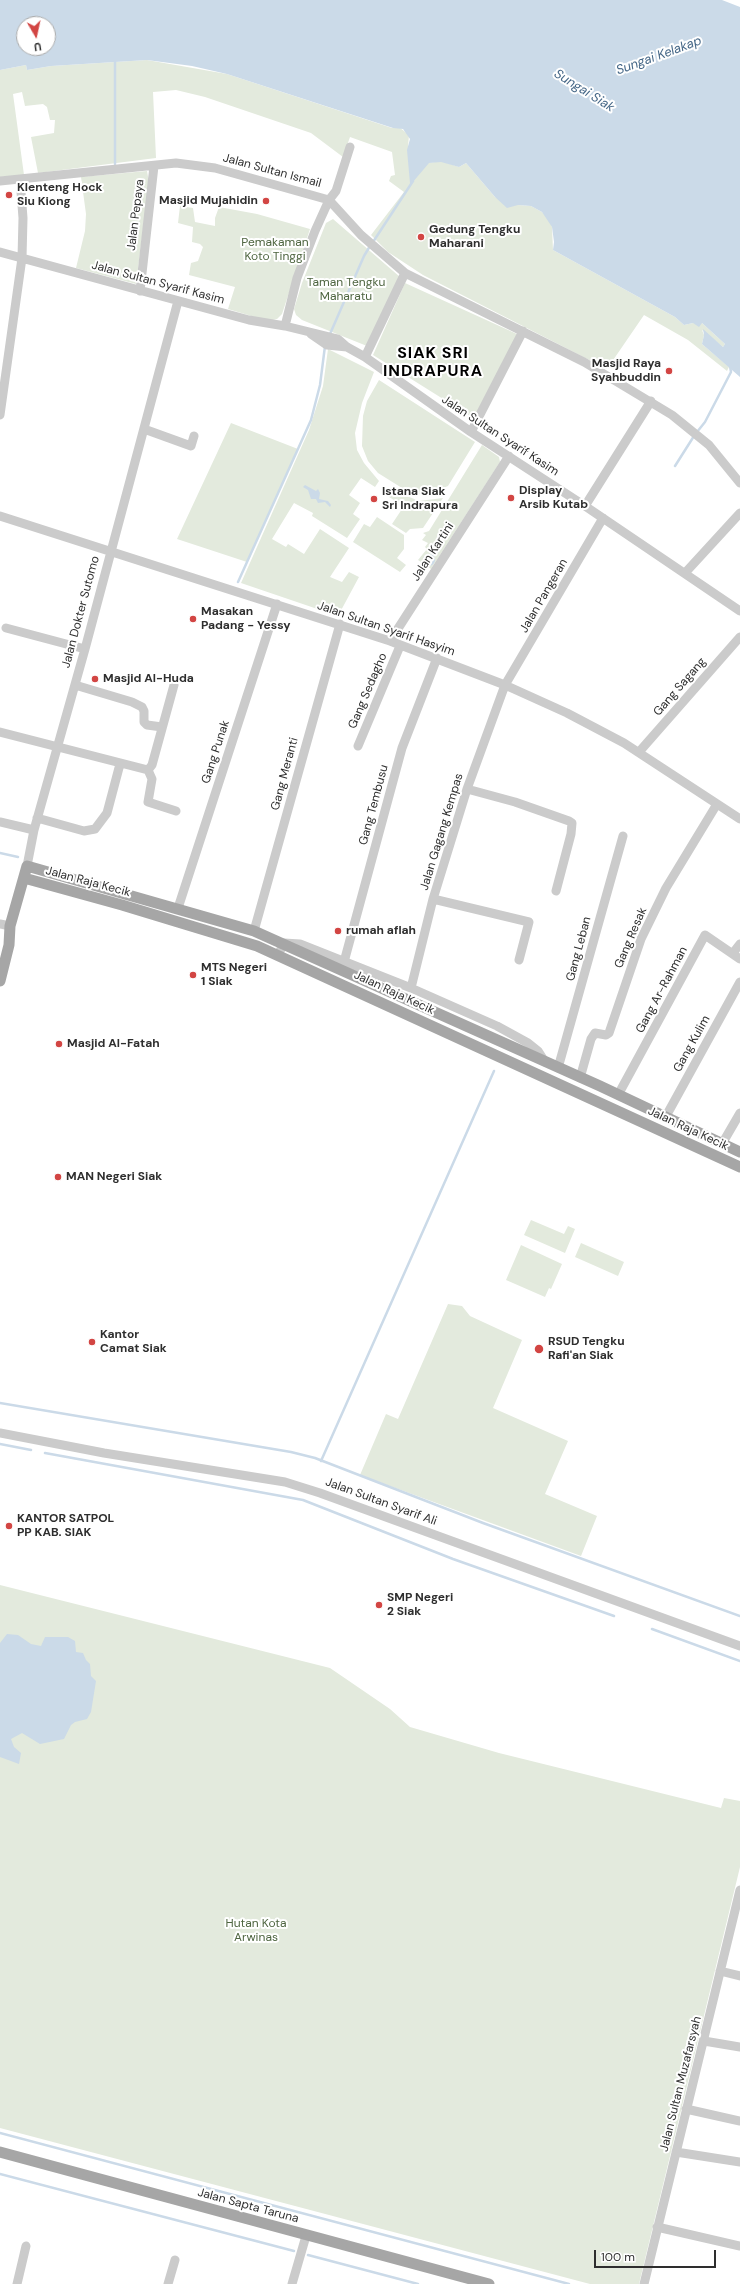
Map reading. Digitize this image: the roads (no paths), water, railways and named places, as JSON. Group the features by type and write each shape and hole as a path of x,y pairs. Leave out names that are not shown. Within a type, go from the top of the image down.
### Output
{"main road":[{"name":"Jalan Raja Kecik","path":"27,866 257,946 740,1167"},
{"name":"Jalan Dokter Sutomo","path":"0,941 24,878 27,866"},
{"name":"Jalan Raja Kecik","path":"24,878 123,900 178,908 254,931 618,1095 740,1152"},
{"name":"Jalan Dokter Sutomo","path":"0,981 9,945 6,926"},
{"name":"Jalan Sapta Taruna","path":"0,2152 306,2236 489,2284"}],"street":[{"path":"285,326 297,278 330,200 336,191 350,147"},
{"name":"Jalan Sultan Ismail","path":"0,181 176,163 215,168 330,200 361,235 405,273 584,362 651,401 689,427 709,445 740,483"},
{"name":"Jalan Pepaya","path":"140,291 154,166"},
{"path":"0,415 22,258 20,179"},
{"name":"Jalan Sultan Syarif Kasim","path":"0,252 249,320 285,326 311,334 338,339 347,347 365,357 471,432 586,506 740,611"},
{"path":"365,357 405,273"},
{"name":"Jalan Dokter Sutomo","path":"27,866 37,818 85,649 178,301"},
{"path":"471,432 524,331"},
{"path":"586,506 651,401"},
{"path":"144,429 191,446 194,436"},
{"name":"Jalan Kartini","path":"390,641 509,456"},
{"path":"685,573 740,513"},
{"name":"Jalan Sultan Syarif Hasyim","path":"0,516 111,553 340,624 437,658 506,685 567,713 639,752 740,819"},
{"name":"Jalan Pangeran","path":"506,685 603,518"},
{"name":"Gang Punak","path":"178,908 277,604"},
{"name":"Gang Meranti","path":"254,931 340,624"},
{"path":"6,628 85,649"},
{"name":"Gang Sagang","path":"639,752 740,637"},
{"name":"Gang Sedagho","path":"358,746 400,646"},
{"name":"Gang Tembusu","path":"344,962 402,748 437,658"},
{"path":"75,685 132,702 142,707 144,711 144,722 147,725 162,727"},
{"path":"148,770 152,765 174,685"},
{"name":"Jalan Gagang Kempas","path":"411,988 434,899 467,789 506,685"},
{"path":"0,732 148,770"},
{"path":"37,818 84,831 95,829 107,813 120,764"},
{"path":"148,770 152,779 148,802 176,810"},
{"path":"467,789 515,802 569,820 572,828 556,891"},
{"name":"Gang Resak","path":"580,1078 591,1039 596,1033 606,1035 609,1033 641,939 666,888 717,804"},
{"path":"0,822 34,830"},
{"name":"Gang Leban","path":"558,1068 623,836"},
{"path":"434,899 529,922 518,960"},
{"name":"Gang Ar-Rahman","path":"618,1095 705,935 736,956 740,944"},
{"path":"278,955 283,944 288,942 300,944 411,988 497,1026 528,1043 538,1051 545,1062"},
{"name":"Gang Kulim","path":"665,1118 740,982"},
{"path":"722,1144 740,1114"},
{"name":"Jalan Sultan Syarif Ali","path":"0,1433 104,1453 285,1482 320,1493 740,1646"},
{"name":"Jalan Sultan Muzafarsyah","path":"644,2284 740,1890"},
{"path":"720,1971 740,1976"},
{"path":"704,2040 740,2047"},
{"path":"686,2109 740,2121"},
{"path":"676,2152 740,2162"},
{"path":"657,2227 740,2246"},
{"path":"292,2284 306,2236"},
{"path":"17,2284 26,2246"},
{"path":"168,2284 175,2260"}],"water":[{"path":"0,0 722,0 740,7 740,377 702,344 704,335 703,329 723,347 725,344 702,323 699,327 693,323 684,325 675,317 553,250 554,242 552,227 542,212 531,206 518,205 507,208 495,197 466,163 459,167 441,162 429,163 412,183 410,183 407,150 410,139 403,129 393,128 227,74 192,66 147,60 51,66 27,70 26,65 0,70"},
{"path":"305,485 316,491 318,489 320,493 319,499 328,501 331,505 330,507 325,502 318,503 316,499 311,499 308,490 303,487"},
{"path":"429,554 433,556 435,560 433,564 429,566 425,564 423,560 425,556"},
{"path":"7,1634 18,1635 31,1644 41,1646 45,1637 68,1637 75,1641 76,1652 83,1653 86,1660 90,1664 91,1676 96,1681 91,1712 87,1719 75,1722 71,1725 64,1739 40,1744 22,1733 11,1739 14,1747 21,1753 19,1764 0,1757 0,1643"}],"waterway":[{"path":"115,58 115,164"},
{"path":"373,242 413,181"},
{"path":"330,334 364,256 370,246"},
{"path":"238,582 311,420 320,385 325,346"},
{"path":"697,432 705,422 731,372 730,366"},
{"path":"675,466 694,436"},
{"path":"0,853 18,857"},
{"path":"321,1461 494,1071"},
{"path":"0,1403 291,1452 315,1458 483,1523 740,1616"},
{"path":"0,1444 31,1450"},
{"path":"45,1453 303,1500 453,1559 614,1616"},
{"path":"652,1629 740,1661"},
{"path":"0,2133 569,2284"},
{"path":"0,2174 294,2251"},
{"path":"308,2255 418,2284"}],"place":[{"name":"Klenteng Hock Siu Kiong","path":"9,195"},
{"name":"Masjid Mujahidin","path":"266,201"},
{"name":"Gedung Tengku Maharani","path":"421,237"},
{"name":"Masjid Raya Syahbuddin","path":"669,371"},
{"name":"Display Arsib Kutab","path":"511,498"},
{"name":"Istana Siak Sri Indrapura","path":"374,499"},
{"name":"Masakan Padang - Yessy","path":"193,619"},
{"name":"Masjid Al-Huda","path":"95,679"},
{"name":"rumah aflah","path":"338,931"},
{"name":"MTS Negeri 1 Siak","path":"193,975"},
{"name":"Masjid Al-Fatah","path":"59,1044"},
{"name":"MAN Negeri Siak","path":"58,1177"},
{"name":"Kantor Camat Siak","path":"92,1342"},
{"name":"RSUD Tengku Rafi'an Siak","path":"539,1349"},
{"name":"KANTOR SATPOL PP KAB. SIAK","path":"9,1526"},
{"name":"SMP Negeri 2 Siak","path":"379,1605"}],"district":[{"name":"SIAK SRI INDRAPURA","path":"433,363"}],"water label":[{"name":"Sungai Kelakap","path":"659,56"},
{"name":"Sungai Siak","path":"584,91"}],"park label":[{"name":"Pemakaman Koto Tinggi","path":"275,250"},
{"name":"Taman Tengku Maharatu","path":"346,290"},
{"name":"Hutan Kota Arwinas","path":"256,1931"}]}
